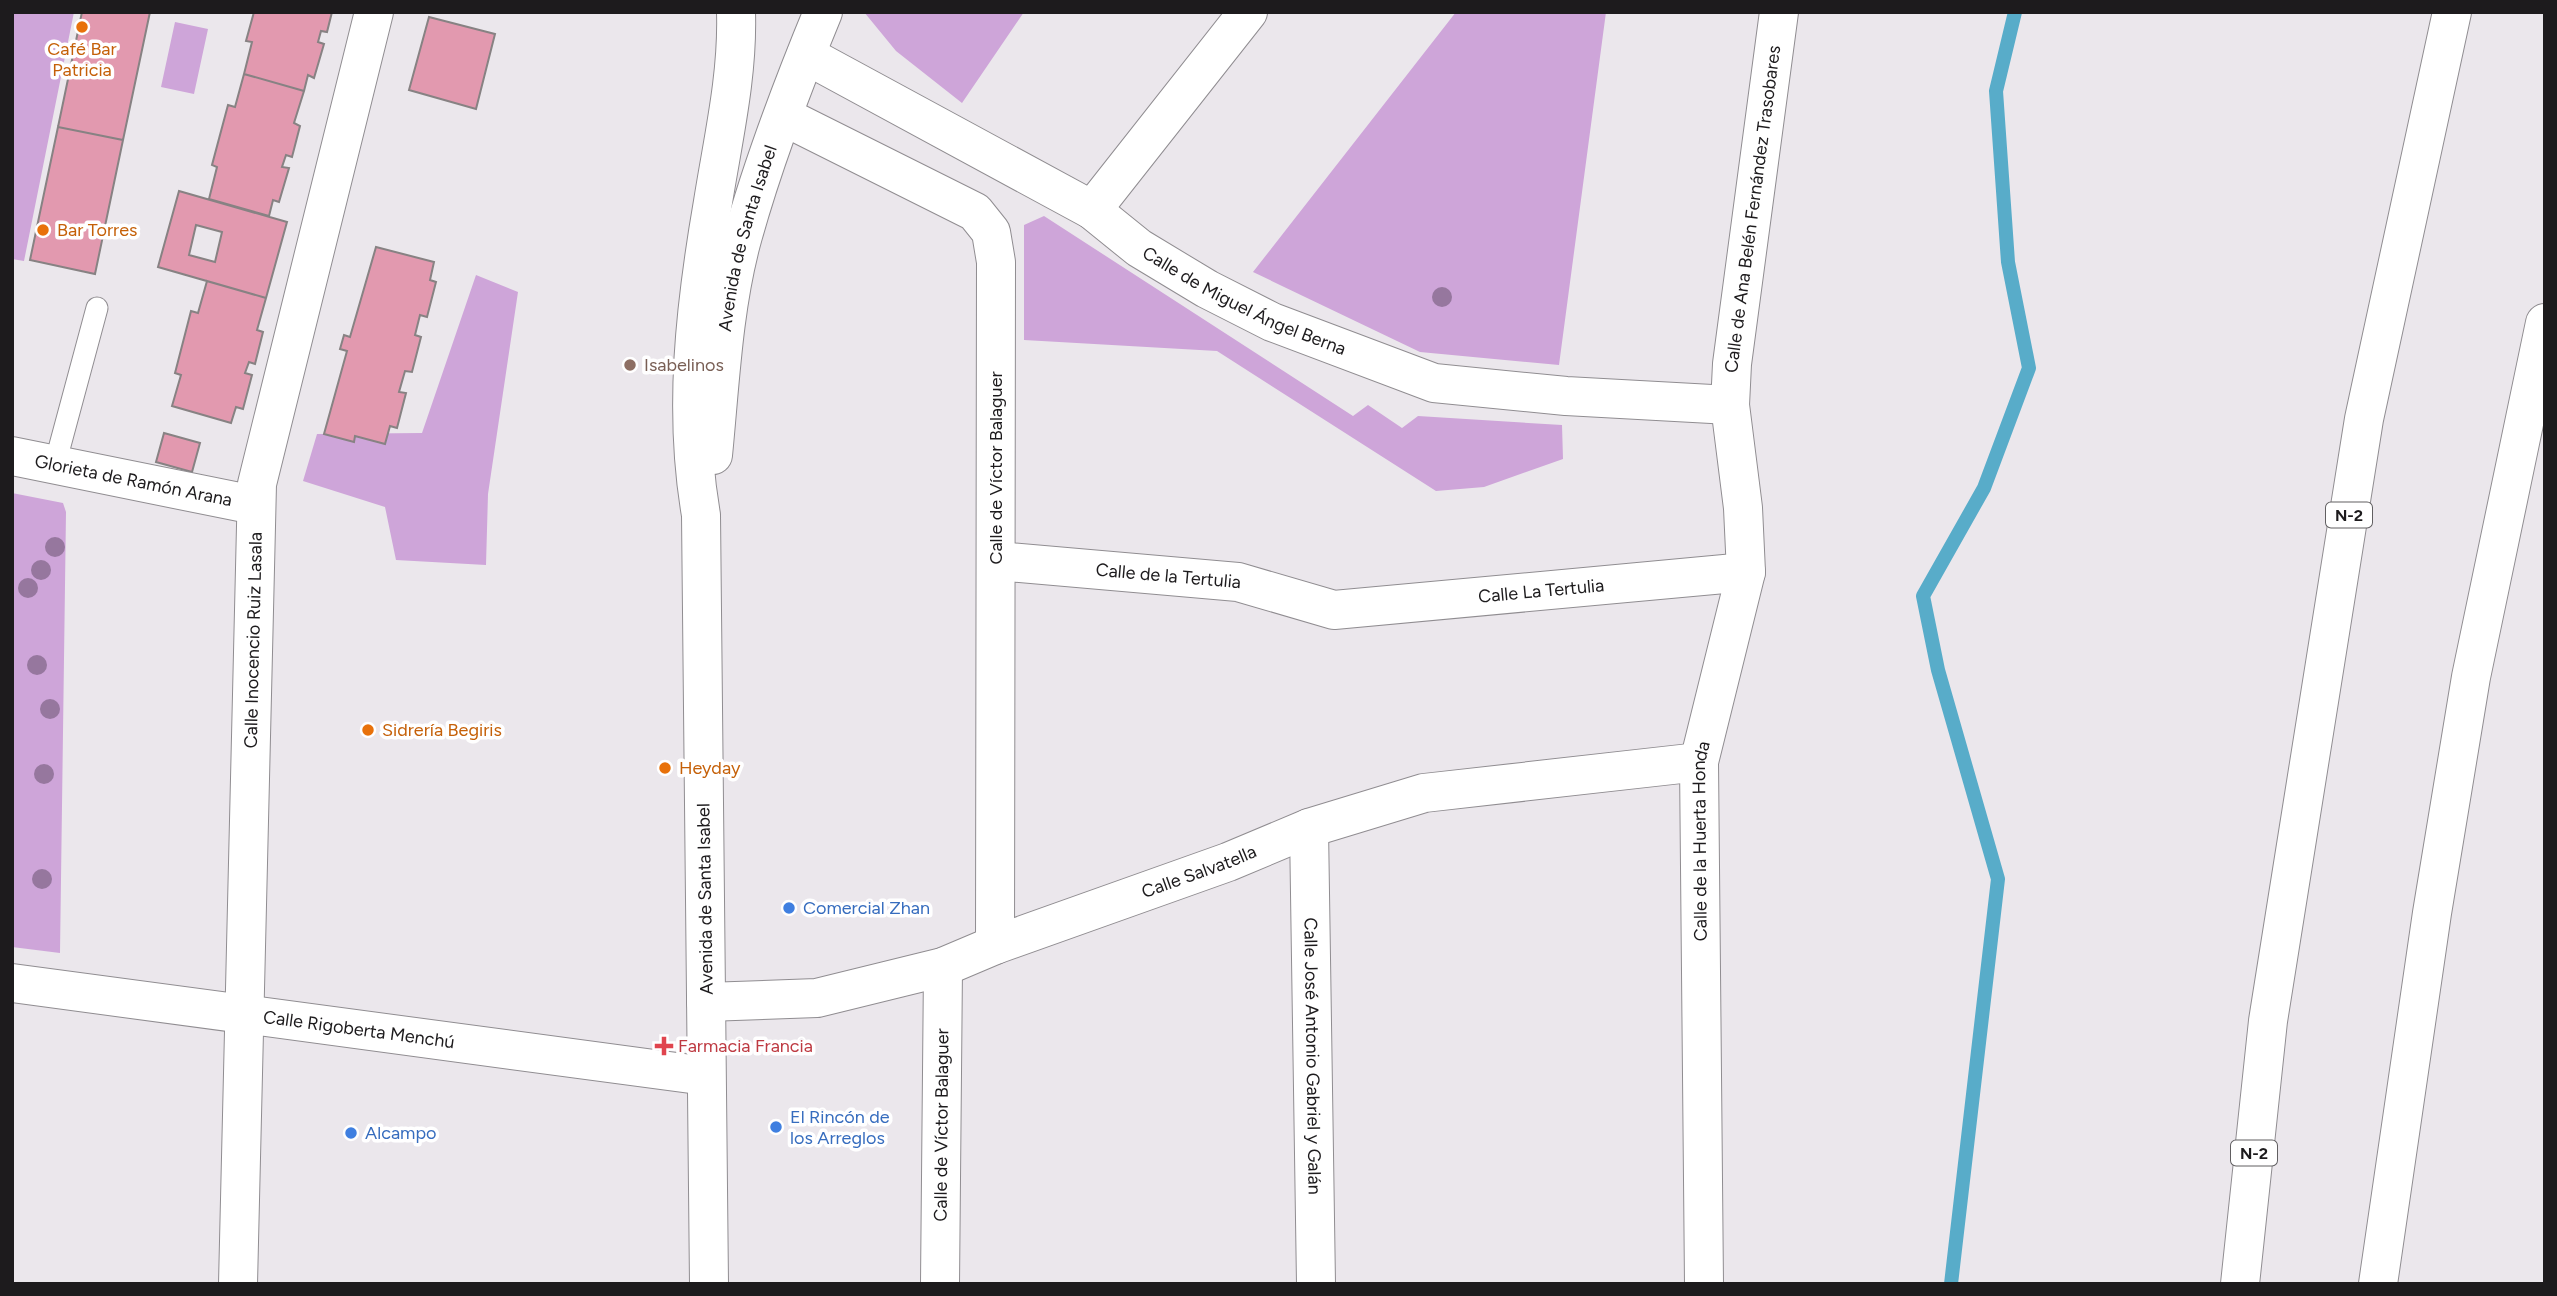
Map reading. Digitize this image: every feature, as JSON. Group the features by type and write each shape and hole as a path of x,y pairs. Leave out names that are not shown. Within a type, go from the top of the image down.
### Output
{"main road":[{"name":"Calle Inocencio Ruiz Lasala","path":"238,1284 254,505 262,462 374,12"},
{"name":"Avenida de Santa Isabel","path":"709,1284 701,515 696,484 691,391 699,289 734,73 736,12"},
{"name":"Avenida de Santa Isabel","path":"701,515 711,468 729,313 740,245 783,116 823,12"},
{"path":"1092,210 1248,12"},
{"name":"Calle de Ana Belén Fernández Trasobares","path":"1730,405 1732,364 1779,12"},
{"name":"N-2","path":"2240,1284 2268,1021 2364,419 2452,12"},
{"name":"Calle de Miguel Ángel Berna","path":"806,55 1092,210 1139,248 1207,289 1272,321 1434,383 1566,396 1730,405"},
{"name":"Calle de Víctor Balaguer","path":"783,116 975,212 991,232 996,262 995,945"},
{"path":"2378,1284 2432,913 2471,677 2545,323"},
{"name":"Calle de la Huerta Honda","path":"1704,1284 1699,762 1746,572 1743,508 1730,405"},
{"name":"Glorieta de Ramón Arana","path":"12,456 254,505"},
{"name":"Calle de la Tertulia","path":"997,561 1238,582 1334,610"},
{"name":"Calle La Tertulia","path":"1334,610 1746,572"},
{"name":"Calle Salvatella","path":"706,1002 817,998 943,967 995,945 1228,862 1309,828 1424,793 1699,762"},
{"name":"Calle José Antonio Gabriel y Galán","path":"1309,828 1316,1284"},
{"name":"Calle de Víctor Balaguer","path":"940,1284 943,967"},
{"name":"Calle Rigoberta Menchú","path":"12,983 706,1076"}],"lane":[{"path":"55,464 97,308"}],"shaded area":[{"path":"12,12 74,12 24,261 12,259"},
{"path":"864,12 1024,12 962,103 896,51"},
{"path":"1456,12 1606,12 1559,365 1420,352 1253,272"},
{"path":"175,22 208,29 194,94 161,87"},
{"path":"1044,216 1353,416 1368,405 1402,428 1418,416 1562,425 1563,459 1484,487 1436,491 1217,351 1024,340 1024,225"},
{"path":"476,275 518,292 488,494 486,565 396,560 385,507 303,481 317,434 422,433"},
{"path":"12,493 63,503 66,512 60,953 12,947"}],"building":[{"path":"82,12 150,12 123,140 58,127"},
{"path":"254,12 332,12 327,32 321,31 318,42 324,44 314,78 308,75 304,91 244,74 252,42 246,41"},
{"path":"429,17 495,34 476,109 409,90"},
{"path":"244,74 304,91 294,123 300,126 292,157 286,155 282,167 289,168 279,202 273,200 269,216 209,199 217,167 212,165 228,105 235,107"},
{"path":"58,127 123,140 95,274 30,260"},
{"path":"179,191 287,222 266,298 158,267","holes":["196,225 222,232 215,262 189,255"]},
{"path":"376,247 434,262 430,280 436,282 427,317 420,315 415,335 421,337 412,372 405,371 399,392 406,393 397,428 390,426 385,444 355,436 354,442 324,434 347,351 340,349 344,335 350,337"},
{"path":"207,281 266,298 257,330 263,332 255,364 249,362 245,373 252,375 243,409 236,407 231,423 172,406 181,375 175,373 191,311 198,313"},
{"path":"164,433 200,443 192,472 156,462"}],"waterway":[{"path":"1951,1284 1998,879 1938,670 1923,596 1984,488 2029,368 2008,262 1996,91 2015,12"}],"place":[{"name":"Café Bar Patricia","path":"82,27"},
{"name":"Bar Torres","path":"43,230"},
{"name":"Isabelinos","path":"630,365"},
{"name":"Sidrería Begiris","path":"368,730"},
{"name":"Heyday","path":"665,768"},
{"name":"Comercial Zhan","path":"789,908"},
{"name":"Farmacia Francia","path":"664,1046"},
{"name":"El Rincón de los Arreglos","path":"776,1127"},
{"name":"Alcampo","path":"351,1133"}]}
